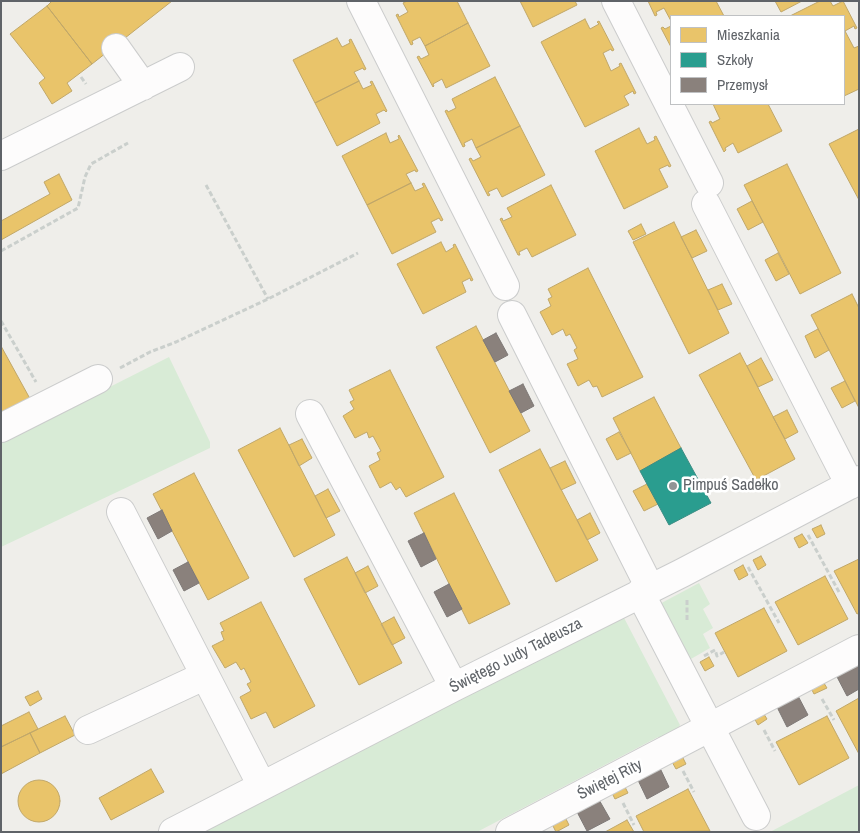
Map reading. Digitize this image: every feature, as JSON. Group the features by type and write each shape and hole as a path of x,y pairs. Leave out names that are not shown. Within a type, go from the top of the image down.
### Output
{"street":[{"path":"362,1 505,286"},
{"path":"616,1 708,194 854,483"},
{"path":"116,48 143,86"},
{"path":"1,156 180,68"},
{"path":"512,315 710,728 756,816"},
{"path":"1,428 98,379"},
{"path":"310,414 454,686"},
{"name":"Świętego Judy Tadeusza","path":"173,832 454,686 682,573 854,483"},
{"path":"121,512 262,786"},
{"name":"Świętej Rity","path":"510,832 859,649"},
{"path":"88,730 204,676"}],"path":[{"path":"1,251 78,208 85,177 91,164 128,143"},
{"path":"206,185 268,299"},
{"path":"98,379 150,352 176,342 268,299 358,253"},
{"path":"1,322 48,404"},
{"path":"796,513 839,592"},
{"path":"736,544 779,623"},
{"path":"682,573 687,590 688,628"}],"green space":[{"path":"169,357 210,442 210,448 1,547 1,442"},
{"path":"699,583 710,604 703,609 713,628 703,634 710,648 684,663 654,607"},
{"path":"622,614 680,725 676,731 660,739 658,737 477,832 201,832"},
{"path":"859,785 859,832 770,832"}],"building: Mieszkania":[{"path":"52,1 172,1 92,64 47,6"},
{"path":"407,1 457,1 468,23 425,46 420,37 412,41 413,44 411,45 396,15 398,14 399,17 408,12 403,3"},
{"path":"520,1 575,1 577,5 533,27"},
{"path":"648,1 716,1 723,15 670,15 670,19 664,8 656,12 657,15 655,16"},
{"path":"775,1 802,1 781,12"},
{"path":"820,1 830,1 833,6 843,1 857,28 855,29 854,26 845,31 845,15 792,15"},
{"path":"47,6 92,64 67,83 72,91 52,104 39,83 45,78 10,34"},
{"path":"585,19 590,29 599,24 597,22 599,21 614,50 612,51 611,49 603,53 611,71 620,66 619,64 621,63 636,93 634,94 633,91 624,96 629,105 585,127 541,42"},
{"path":"468,23 490,66 446,88 442,79 433,84 433,87 417,57 419,56 421,59 429,55 425,46"},
{"path":"670,26 670,45 661,28 665,29"},
{"path":"845,31 854,48 859,46 859,89 845,96"},
{"path":"337,38 342,47 350,43 349,40 351,39 366,69 364,70 363,68 354,72 359,81 315,103 293,60"},
{"path":"495,77 520,126 476,148 472,139 464,143 465,146 463,147 445,111 447,110 448,112 456,108 452,99"},
{"path":"359,81 363,89 372,85 370,82 372,81 387,111 384,110 376,114 380,123 337,146 315,103"},
{"path":"713,105 769,105 782,131 738,153 733,143 725,148 724,152 709,122 711,121 712,123 720,119"},
{"path":"520,126 545,175 502,197 497,188 488,192 490,195 488,196 469,159 471,158 473,161 481,157 476,148"},
{"path":"639,128 647,144 655,140 654,137 656,136 671,166 669,167 668,165 659,169 668,187 624,209 595,151"},
{"path":"859,129 859,200 829,144"},
{"path":"386,133 390,143 399,139 399,135 418,171 416,172 415,170 406,174 411,183 367,205 342,156"},
{"path":"787,164 841,273 800,294 744,185"},
{"path":"59,174 72,200 1,240 1,221 50,194 44,182"},
{"path":"411,183 415,191 424,187 422,184 424,183 443,220 441,221 439,218 431,222 436,232 392,254 367,205"},
{"path":"551,185 576,235 532,257 527,248 519,252 520,255 518,255 500,219 502,218 503,221 512,217 507,208"},
{"path":"752,201 763,222 748,230 737,209"},
{"path":"674,222 729,333 689,354 633,242"},
{"path":"641,224 646,234 633,240 628,231"},
{"path":"696,230 707,251 692,258 681,237"},
{"path":"441,242 446,252 454,247 453,245 455,244 473,280 471,281 470,278 462,282 466,292 423,314 397,264"},
{"path":"778,253 789,274 776,281 765,260"},
{"path":"588,268 643,377 602,397 597,386 593,387 589,380 578,386 567,364 578,359 574,350 577,348 570,334 566,336 563,329 552,335 540,312 551,306 548,299 552,297 548,289"},
{"path":"722,284 732,304 718,310 708,290"},
{"path":"852,294 859,308 859,408 811,315"},
{"path":"476,326 530,431 490,453 436,347"},
{"path":"818,329 829,350 815,358 805,336"},
{"path":"1,346 34,406 1,416"},
{"path":"740,353 795,459 756,480 699,375"},
{"path":"761,358 773,380 758,387 747,366"},
{"path":"390,370 444,477 406,497 400,487 396,490 391,482 380,488 369,466 380,460 377,453 381,451 373,436 369,438 367,432 355,438 343,416 354,409 350,402 354,400 349,390"},
{"path":"845,381 855,401 842,408 831,388"},
{"path":"654,397 681,448 640,471 613,418"},
{"path":"787,410 798,432 785,439 773,417"},
{"path":"280,428 335,535 294,557 238,450"},
{"path":"619,432 631,453 617,460 606,439"},
{"path":"302,439 312,458 299,466 289,445"},
{"path":"540,449 598,560 556,582 499,470"},
{"path":"565,461 576,483 561,490 550,468"},
{"path":"194,473 249,578 208,600 153,494"},
{"path":"647,484 658,504 644,511 633,491"},
{"path":"328,489 340,511 326,518 315,496"},
{"path":"454,493 510,604 469,624 414,513"},
{"path":"590,513 600,533 587,540 577,520"},
{"path":"821,525 825,534 817,538 812,529"},
{"path":"802,534 808,543 799,548 794,538"},
{"path":"761,556 766,565 758,570 753,560"},
{"path":"347,557 402,663 359,685 304,579"},
{"path":"859,559 859,613 857,614 834,571"},
{"path":"743,565 748,575 739,580 734,570"},
{"path":"368,566 378,586 365,593 355,573"},
{"path":"825,576 848,619 798,645 775,602"},
{"path":"261,602 315,706 274,728 266,712 251,719 240,697 251,691 247,684 251,682 244,668 241,670 236,662 225,668 212,646 224,640 221,632 224,631 220,623"},
{"path":"764,608 787,651 738,677 715,633"},
{"path":"394,617 405,638 392,645 381,624"},
{"path":"709,657 714,666 705,671 700,662"},
{"path":"822,680 827,688 814,694 810,686"},
{"path":"38,691 42,699 30,706 25,697"},
{"path":"859,698 859,754 836,711"},
{"path":"762,711 767,719 758,725 753,716"},
{"path":"29,712 38,729 1,747 1,726"},
{"path":"65,716 75,735 40,753 30,733"},
{"path":"827,716 849,758 799,785 776,742"},
{"path":"30,733 40,753 1,774 1,747"},
{"path":"681,754 686,764 676,769 671,760"},
{"path":"151,769 164,792 111,820 99,798"},
{"path":"35,780 43,780 54,786 60,801 54,816 43,822 35,822 24,816 18,805 18,797 24,786"},
{"path":"624,785 628,793 615,799 611,791"},
{"path":"688,789 710,831 644,832 636,816"},
{"path":"564,815 569,825 556,832 551,822"},
{"path":"627,820 634,832 605,832"}],"building: Szkoły":[{"path":"681,448 711,503 669,525 640,471"}],"building: Przemysł":[{"path":"496,333 508,355 495,362 483,340"},
{"path":"523,384 534,406 521,413 509,391"},
{"path":"162,510 172,531 158,539 147,518"},
{"path":"424,533 436,559 421,567 408,541"},
{"path":"188,562 199,583 184,591 173,570"},
{"path":"449,584 462,609 447,617 434,592"},
{"path":"857,662 859,665 859,689 847,696 835,673"},
{"path":"797,694 808,715 787,727 776,705"},
{"path":"659,766 669,787 647,799 637,778"},
{"path":"598,798 610,819 587,831 576,810"}],"place":[{"name":"Pimpuś Sadełko","path":"673,486"}]}
